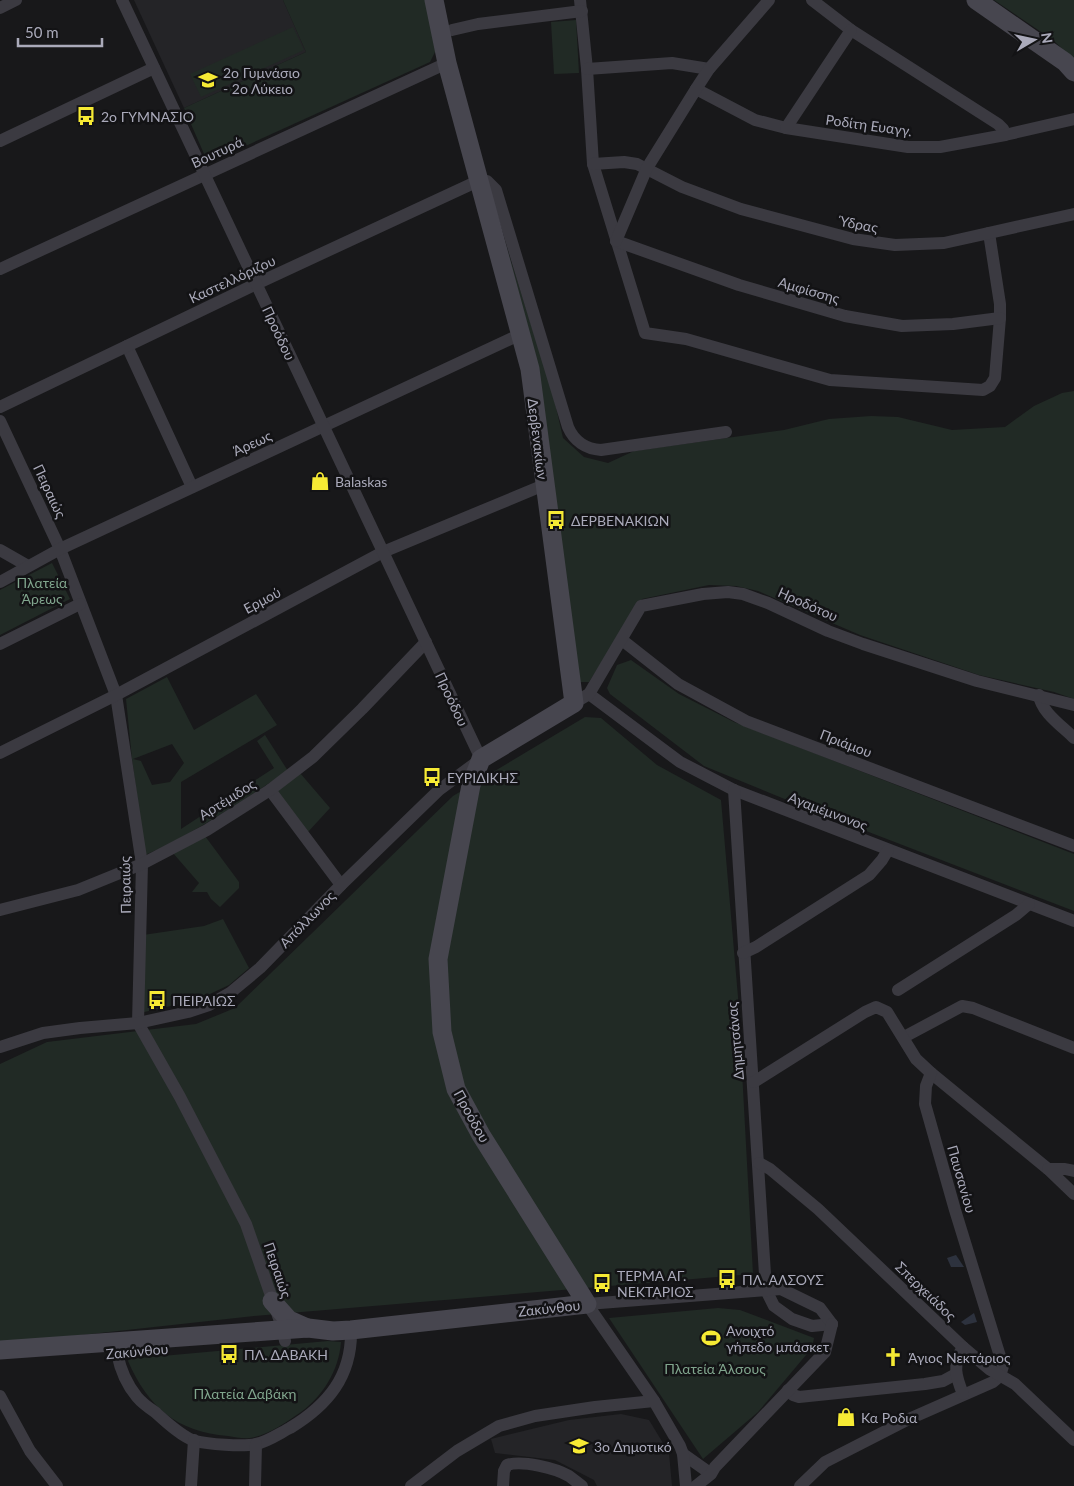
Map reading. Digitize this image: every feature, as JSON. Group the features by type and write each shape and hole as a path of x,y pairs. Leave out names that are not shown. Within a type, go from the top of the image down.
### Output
{"street":[{"path":"0,8 16,0"},
{"name":"Προόδου","path":"122,0 481,759 471,785 438,959 442,1032 456,1089 481,1135 587,1304 654,1400"},
{"name":"Δερβενακίων","path":"434,0 447,63 530,369 544,486 582,699"},
{"path":"616,241 647,168 696,89 709,69 769,0"},
{"path":"812,0 851,30 998,124 1003,129 1005,135"},
{"path":"976,0 1065,62 1074,72"},
{"path":"452,30 581,6 587,69 592,164 645,333 686,339 830,380 983,390 990,386 995,378 1000,318 1000,304 989,232"},
{"path":"786,128 851,30"},
{"name":"Βουτυρά","path":"0,270 447,63"},
{"path":"587,69 672,63 709,69"},
{"path":"0,141 154,68"},
{"name":"Ροδίτη Ευαγγ.","path":"696,89 755,120 786,128 908,147 940,147 1005,135 1074,119"},
{"name":"Ύδρας","path":"592,164 624,162 647,168 682,187 741,209 853,239 895,245 944,243 1074,214"},
{"name":"Δερβενακίων","path":"478,181 487,182 496,190 570,432 577,441 584,446 601,450 726,432"},
{"name":"Καστελλόριζου","path":"0,406 478,181"},
{"name":"Αμφίσσης","path":"616,241 739,285 845,316 902,326 953,324 1000,318"},
{"name":"Άρεως","path":"0,582 60,549 519,334"},
{"path":"127,346 192,488"},
{"name":"Πειραιώς","path":"0,421 60,549 116,695 142,864 138,1023 180,1096 246,1224 284,1335"},
{"name":"Ερμού","path":"0,753 116,695 383,552 544,486"},
{"path":"0,550 28,566"},
{"name":"Ηροδότου","path":"582,699 622,640 641,606 704,594 728,592 743,594 768,602 863,644 977,681 1074,705"},
{"path":"0,644 80,604"},
{"name":"Πριάμου","path":"622,640 678,684 746,721 1074,846"},
{"name":"Αρτέμιδος","path":"0,910 78,890 142,864 207,830 270,790 313,757 426,642"},
{"path":"1039,696 1040,702 1046,710 1074,738"},
{"name":"Απόλλωνος","path":"0,1047 43,1034 80,1028 138,1023 188,1012 230,993 260,968 341,885 439,790 481,759 582,699"},
{"name":"Αγαμέμνονος","path":"582,699 680,762 734,790 1074,921"},
{"path":"270,790 341,885"},
{"name":"Δημητσάνας","path":"734,790 766,1290"},
{"path":"743,953 756,947 869,875 888,850"},
{"path":"898,990 1016,915 1029,904"},
{"path":"904,1037 962,1006 973,1008 1074,1048"},
{"path":"754,1082 865,1012 876,1007 887,1012 916,1059 1074,1194"},
{"name":"Παυσανίου","path":"932,1073 926,1086 925,1104 955,1210 1002,1357 1003,1366 1000,1376"},
{"name":"Σπερχειάδος","path":"759,1163 770,1169 818,1209 964,1347 989,1369 1014,1384 1074,1440"},
{"path":"1048,1170 1065,1169 1074,1171"},
{"name":"Ζακύνθου","path":"0,1350 262,1332 308,1338 342,1330 587,1304 781,1289 820,1308 832,1324"},
{"path":"699,1480 825,1352 832,1324 812,1326 792,1319 774,1306 766,1290"},
{"path":"274,1306 289,1320 308,1328"},
{"path":"262,1332 273,1318 274,1306"},
{"name":"Ζακύνθου","path":"0,1362 188,1346 284,1335 308,1328 342,1330"},
{"path":"118,1353 120,1366 137,1398 167,1422 194,1440 218,1444 256,1444 280,1434 309,1416 331,1395 345,1369 351,1344 342,1330"},
{"path":"963,1394 956,1374 959,1354 964,1347"},
{"path":"788,1390 793,1395 799,1397 926,1384 943,1380 956,1374"},
{"path":"800,1486 825,1462 963,1394 993,1382 1000,1376"},
{"path":"0,1396 30,1451 57,1486"},
{"path":"411,1486 457,1451 499,1426 535,1416 654,1400 699,1480"},
{"path":"191,1486 194,1440"},
{"path":"255,1486 256,1444"},
{"path":"683,1454 699,1480"},
{"path":"503,1486 504,1471 507,1465 513,1463 543,1467 569,1476 582,1486"}],"shaded area":[{"name":"2ο Γυμνάσιο - 2ο Λύκειο","path":"134,0 283,0 306,52 184,108"},
{"name":"3ο Δημοτικό","path":"621,1414 649,1420 669,1453 672,1486 597,1486 594,1480 555,1460 495,1453 491,1439 569,1420"}],"green space":[{"path":"283,0 427,0 436,50 430,62 208,163 184,108 306,52"},
{"path":"994,0 1074,0 1074,60 1053,40"},
{"path":"576,20 579,73 554,74 551,22"},
{"path":"293,27 304,50 201,97 190,74"},
{"path":"491,197 553,394 563,438 584,457 608,463 634,451 784,430 829,419 871,416 898,417 952,430 1005,427 1034,406 1062,393 1074,391 1074,699 1054,692 979,675 860,635 758,591 736,586 709,585 642,599 589,682 577,682"},
{"name":"Πλατεία Άρεως","path":"52,563 70,599 0,635 0,590"},
{"path":"631,660 679,694 734,722 1074,854 1074,911 809,809 704,766 610,694 607,688 617,665"},
{"path":"167,677 194,730 256,694 277,725 181,782 181,829 274,768 257,741 265,735 288,771 200,827 145,855 132,759 126,699","holes":["172,744 184,763 170,782 152,785 141,761 133,759"]},
{"path":"585,717 601,718 657,765 721,800 738,997 753,1274 254,1316 0,1344 0,1064 47,1042 196,1024 235,1008 453,796"},
{"path":"300,773 330,808 307,833 276,792"},
{"path":"205,836 239,882 239,888 220,907 211,899 207,892 192,892 199,883 173,853"},
{"path":"223,919 249,968 229,985 197,1000 140,1013 143,935 204,926"},
{"name":"Πλατεία Άλσους","path":"718,1308 740,1310 814,1338 812,1348 758,1412 703,1459 609,1318"},
{"name":"Πλατεία Δαβάκη","path":"328,1341 341,1342 340,1352 333,1372 323,1390 309,1406 290,1420 257,1437 250,1438 210,1434 179,1423 155,1404 145,1392 128,1361 129,1359"}],"water":[{"path":"956,1255 964,1267 951,1267 947,1258"},
{"path":"974,1313 977,1322 965,1325 961,1322"}],"place":[{"name":"2ο Γυμνάσιο - 2ο Λύκειο","path":"208,80"},
{"name":"2ο ΓΥΜΝΑΣΙΟ","path":"86,116"},
{"name":"Balaskas","path":"320,481"},
{"name":"ΔΕΡΒΕΝΑΚΙΩΝ","path":"556,520"},
{"name":"ΕΥΡΙΔΙΚΗΣ","path":"432,777"},
{"name":"ΠΕΙΡΑΙΩΣ","path":"157,1000"},
{"name":"ΠΛ. ΑΛΣΟΥΣ","path":"727,1279"},
{"name":"ΤΕΡΜΑ ΑΓ. ΝΕΚΤΑΡΙΟΣ","path":"602,1283"},
{"name":"Ανοιχτό γήπεδο μπάσκετ","path":"711,1338"},
{"name":"ΠΛ. ΔΑΒΑΚΗ","path":"229,1354"},
{"name":"Άγιος Νεκτάριος","path":"893,1357"},
{"name":"Κα Ροδια","path":"846,1417"},
{"name":"3ο Δημοτικό","path":"579,1446"}]}
